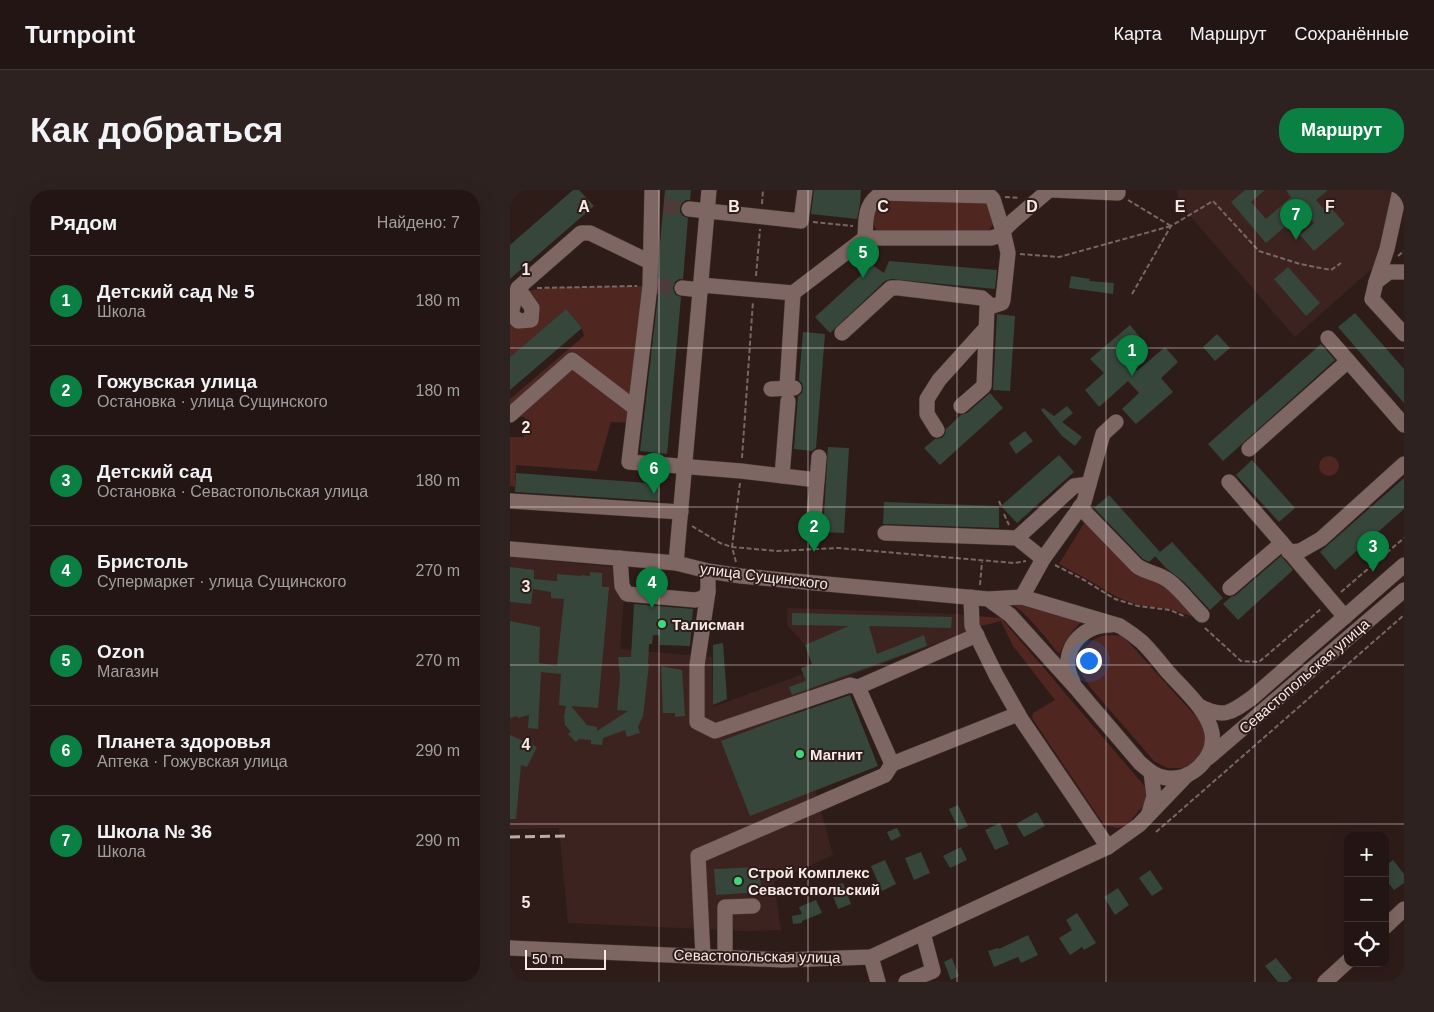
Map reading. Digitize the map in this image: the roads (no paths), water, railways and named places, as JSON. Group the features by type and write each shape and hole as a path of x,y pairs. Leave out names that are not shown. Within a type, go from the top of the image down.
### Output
{"street":[{"path":"676,563 709,190"},
{"path":"689,209 801,221 805,190"},
{"path":"1052,190 1118,192"},
{"path":"1400,190 1387,249 1372,299 1404,334"},
{"path":"865,232 868,207 882,193 990,196 994,201 1004,232 1008,253 1003,300 1002,303 987,308 984,386 961,406"},
{"path":"682,288 793,292 865,232 991,238 1004,232 1013,221 1043,195"},
{"path":"656,199 650,262 653,286 629,462 741,471 817,480"},
{"path":"518,288 581,233 590,233 650,262"},
{"path":"1376,282 1389,272 1404,272"},
{"path":"842,333 891,288 982,298 991,306"},
{"path":"782,476 790,392 793,292"},
{"path":"937,430 927,414 927,398 939,380 986,328"},
{"path":"1328,338 1404,425"},
{"path":"510,415 572,360 635,408"},
{"path":"1249,449 1348,361"},
{"path":"770,388 790,392"},
{"path":"1022,597 1043,559 1084,502 1104,434 1116,422"},
{"path":"813,529 819,457"},
{"path":"1286,547 1300,551 1321,539 1404,464"},
{"path":"1229,482 1345,616"},
{"path":"1016,538 1074,486 1089,484"},
{"path":"510,501 681,516"},
{"path":"1080,507 1137,566 1170,581 1199,621"},
{"path":"885,533 1016,538 1043,559"},
{"path":"1230,588 1286,547"},
{"name":"улица Сущинского","path":"510,549 676,563 740,576 988,599 1022,597 1120,626 1142,642 1199,706 1208,720 1212,732 1212,743 1209,753 1203,762"},
{"path":"620,558 622,586 627,594 695,600 703,598 708,592"},
{"name":"Севастопольская улица","path":"1199,706 1211,712 1223,714 1236,710 1404,565"},
{"path":"708,571 708,592 698,665 697,722 715,731 850,686 858,687 977,635"},
{"name":"Севастопольская улица","path":"510,948 783,960 871,957 1108,847 1139,825 1187,775 1404,590"},
{"path":"971,597 972,626 996,675 1018,714 1108,847"},
{"path":"988,599 1010,615 1140,763 1151,772 1165,778 1187,775"},
{"path":"1076,688 1069,675 1067,663 1076,641 1084,632 1095,627 1108,624 1120,626"},
{"path":"858,687 892,764"},
{"path":"704,956 698,856 885,774 892,764 1018,714"},
{"path":"1149,814 1154,796 1151,772"},
{"path":"725,957 725,906 753,906"},
{"path":"1389,922 1404,909"},
{"path":"906,982 933,971 923,933"},
{"path":"871,957 878,982"},
{"path":"1325,982 1344,965"}],"tunnel":[{"path":"664,206 689,209"},
{"path":"656,286 682,288"}],"railway":[{"path":"510,837 565,836"}],"place":[{"name":"Школа № 36","path":"1296,240"},
{"name":"Ozon","path":"863,278"},
{"name":"Детский сад № 5","path":"1132,376"},
{"name":"Планета здоровья","path":"654,494"},
{"name":"Гожувская улица","path":"814,552"},
{"name":"Детский сад","path":"1373,572"},
{"name":"Бристоль","path":"652,608"},
{"name":"Талисман","path":"662,624"},
{"name":"Магнит","path":"800,754"},
{"name":"Строй Комплекс Севастопольский","path":"738,881"}]}
